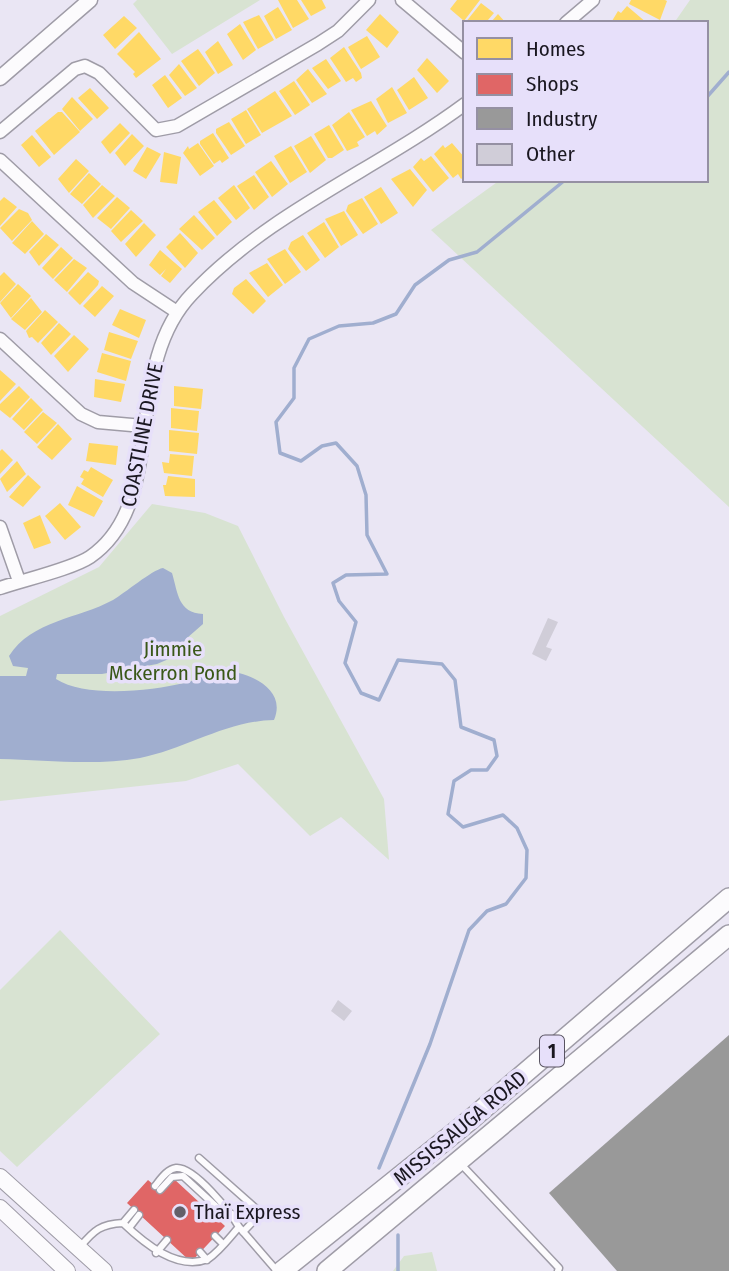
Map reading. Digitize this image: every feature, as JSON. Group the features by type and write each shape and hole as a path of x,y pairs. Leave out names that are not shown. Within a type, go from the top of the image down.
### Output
{"main road":[{"name":"MISSISSAUGA ROAD","path":"279,1271 469,1121 729,898"},
{"name":"MISSISSAUGA ROAD","path":"327,1271 729,935"},
{"path":"0,1177 104,1271"},
{"path":"0,1208 67,1271"}],"street":[{"path":"0,78 90,0"},
{"path":"0,132 75,69 85,66 93,69 156,130 177,126 338,31 369,0"},
{"path":"401,0 463,51"},
{"path":"568,21 593,0"},
{"name":"COASTLINE DRIVE","path":"0,588 81,562 117,532 132,503 149,381 158,351 177,312 191,295 250,242 365,167 432,128 463,105"},
{"path":"0,160 133,283 177,312"},
{"path":"0,338 81,414 98,422 143,426"},
{"path":"0,527 19,581"}],"lane":[{"path":"79,1248 95,1229 106,1224 126,1225 156,1253 186,1266 207,1260 261,1213 199,1158"},
{"path":"458,1161 559,1268 558,1271"},
{"path":"232,1214 220,1212 202,1200 178,1175 158,1188 168,1171 175,1168 185,1170 232,1214 241,1229 279,1271"},
{"path":"126,1225 137,1213"},
{"path":"215,1236 223,1244"},
{"path":"156,1253 167,1240"},
{"path":"200,1252 207,1260"}],"green space":[{"path":"137,0 260,0 172,54 133,4"},
{"path":"690,0 729,0 729,507 431,230 497,182 708,182 708,21 675,21"},
{"name":"Jimmie Mckerron Pond","path":"152,504 205,513 238,526 284,617 384,799 389,860 341,817 310,836 238,764 186,781 0,801 0,616 99,567"},
{"path":"60,930 160,1034 17,1167 0,1151 0,990"},
{"path":"432,1252 437,1271 393,1271 404,1256"}],"water":[{"path":"163,568 172,573 184,606 195,613 203,614 203,624 171,658 157,664 102,674 57,674 56,679 84,689 119,691 170,686 215,672 230,671 252,677 270,690 277,708 274,720 239,725 140,758 88,762 0,759 0,676 26,676 28,668 13,666 9,656 19,644 43,627 113,600"}],"building: Homes":[{"path":"278,0 297,0 309,19 293,28"},
{"path":"301,0 322,0 326,8 311,16"},
{"path":"457,0 480,0 464,21 450,9"},
{"path":"631,0 667,1 660,20 629,4"},
{"path":"481,3 494,13 490,21 467,21"},
{"path":"627,6 645,21 612,21 618,11 621,13"},
{"path":"278,7 292,30 276,39 264,16"},
{"path":"380,14 399,32 387,48 366,30"},
{"path":"498,14 504,21 492,21"},
{"path":"259,15 274,40 258,49 243,22"},
{"path":"124,16 137,28 115,49 103,35"},
{"path":"240,24 256,50 243,60 227,34"},
{"path":"139,32 161,59 136,78 133,74 135,72 117,54"},
{"path":"367,36 380,57 361,69 348,47"},
{"path":"218,41 233,65 218,74 205,52"},
{"path":"344,47 361,73 362,78 356,82 353,78 346,82 330,58"},
{"path":"198,49 215,73 199,86 181,61"},
{"path":"427,58 449,81 437,93 417,70"},
{"path":"326,59 341,81 328,89 312,68"},
{"path":"179,64 197,88 185,96 169,75"},
{"path":"308,69 327,94 312,103 296,80"},
{"path":"165,75 182,98 168,108 152,85"},
{"path":"414,77 428,98 409,110 397,90"},
{"path":"294,81 310,105 295,115 279,91"},
{"path":"392,87 407,113 388,123 376,99"},
{"path":"90,88 109,108 97,119 78,98"},
{"path":"275,91 292,116 262,133 247,109"},
{"path":"72,97 93,119 80,131 62,109"},
{"path":"371,101 387,126 377,135 375,131 367,136 351,110"},
{"path":"246,110 261,135 246,144 231,119"},
{"path":"58,112 62,112 80,132 54,155 35,131"},
{"path":"349,112 365,137 357,142 359,146 347,151 332,125"},
{"path":"229,122 245,146 231,155 216,133 216,129"},
{"path":"120,123 130,133 110,154 101,142"},
{"path":"329,125 344,150 332,158 328,158 314,134"},
{"path":"213,133 229,158 222,163 220,160 214,164 200,144 200,141"},
{"path":"132,134 144,146 125,166 115,153"},
{"path":"32,135 51,157 39,167 21,145"},
{"path":"311,136 326,160 310,173 294,146"},
{"path":"198,143 214,166 200,176 183,153 188,146 189,149"},
{"path":"452,143 463,156 461,179 458,174 453,178 434,154 443,145 445,148"},
{"path":"291,146 307,172 290,183 274,156"},
{"path":"147,147 161,154 146,179 133,171"},
{"path":"164,152 181,157 177,184 160,182"},
{"path":"431,156 449,178 433,192 413,167 421,158 424,161"},
{"path":"76,159 89,171 69,193 58,179"},
{"path":"271,161 288,184 272,197 255,172"},
{"path":"410,169 427,190 413,207 391,179"},
{"path":"89,173 101,184 82,204 70,194"},
{"path":"254,175 269,197 254,210 237,186"},
{"path":"102,185 115,196 93,218 83,205"},
{"path":"234,185 250,208 236,220 218,198"},
{"path":"381,187 398,213 381,224 364,197"},
{"path":"4,197 17,207 0,226 0,201"},
{"path":"117,197 130,208 111,229 97,218"},
{"path":"362,198 378,224 363,234 346,211 348,205"},
{"path":"214,200 232,222 217,236 198,212"},
{"path":"19,209 28,213 32,220 12,241 0,228"},
{"path":"131,210 143,221 121,242 111,231"},
{"path":"344,211 358,235 341,246 325,219"},
{"path":"194,215 215,238 202,250 179,229"},
{"path":"32,221 44,234 25,254 12,243"},
{"path":"324,222 339,247 325,258 307,233"},
{"path":"144,223 156,235 136,257 125,244"},
{"path":"180,233 198,253 185,268 166,247"},
{"path":"46,234 59,245 39,266 29,252"},
{"path":"303,235 320,260 306,271 288,249 291,242"},
{"path":"61,247 73,258 53,279 42,268"},
{"path":"285,249 301,272 285,284 267,259"},
{"path":"160,250 182,269 170,283 161,276 166,269 160,275 149,265"},
{"path":"74,259 87,268 67,292 54,280"},
{"path":"267,263 283,285 268,297 249,273"},
{"path":"4,272 16,284 0,302 0,276"},
{"path":"88,272 99,281 80,305 68,293"},
{"path":"246,279 266,301 253,314 232,294 234,288"},
{"path":"18,284 31,296 11,318 0,303"},
{"path":"102,286 114,296 95,317 83,306"},
{"path":"31,298 42,312 25,330 11,319"},
{"path":"120,309 146,320 139,338 112,325"},
{"path":"45,310 58,322 38,343 32,337 29,338 26,331"},
{"path":"59,323 71,334 51,355 41,343"},
{"path":"109,332 138,341 131,359 104,350"},
{"path":"74,335 89,349 68,372 54,356"},
{"path":"102,353 131,361 126,381 97,372"},
{"path":"0,370 16,384 0,401"},
{"path":"95,379 125,384 121,402 94,397"},
{"path":"19,386 30,397 10,418 0,410 0,404"},
{"path":"174,386 203,389 201,409 174,406"},
{"path":"31,398 43,410 24,430 12,419"},
{"path":"171,408 199,411 197,431 171,428"},
{"path":"43,412 57,423 37,444 24,432"},
{"path":"58,424 72,439 52,460 37,447"},
{"path":"169,430 199,433 197,454 169,451"},
{"path":"89,443 118,446 116,465 86,461"},
{"path":"2,449 13,460 0,474 0,451"},
{"path":"170,454 194,456 192,476 164,473 162,462 169,463"},
{"path":"17,461 26,474 7,492 0,479"},
{"path":"91,467 113,480 103,497 81,484 84,479 80,477 84,470 88,472"},
{"path":"28,475 41,487 23,507 9,497"},
{"path":"168,476 195,479 195,497 165,496 163,485 166,485"},
{"path":"77,486 103,501 94,517 68,505"},
{"path":"60,503 81,527 65,540 45,516"},
{"path":"40,515 51,543 34,549 23,523"}],"building: Shops":[{"path":"174,1179 225,1226 191,1262 127,1203 148,1180 162,1192"}],"building: Industry":[{"path":"729,1035 729,1271 617,1271 549,1193"}],"building: Other":[{"path":"548,618 558,622 546,647 552,649 546,661 532,654"},
{"path":"338,1000 352,1011 344,1021 331,1011"}],"waterway":[{"path":"708,96 729,72"},
{"path":"379,1168 430,1044 469,930 487,911 506,904 526,878 527,850 517,828 503,815 463,827 448,814 454,781 471,770 487,770 497,756 494,740 461,727 455,680 442,664 398,660 379,700 361,693 345,663 356,622 339,601 333,583 346,575 387,574 367,535 366,495 357,466 336,443 322,446 301,461 280,453 276,422 294,398 294,368 309,339 339,326 373,323 396,314 415,285 449,260 477,252 563,182"},
{"path":"398,1235 398,1271"}],"place":[{"name":"Thaï Express","path":"180,1212"}]}
